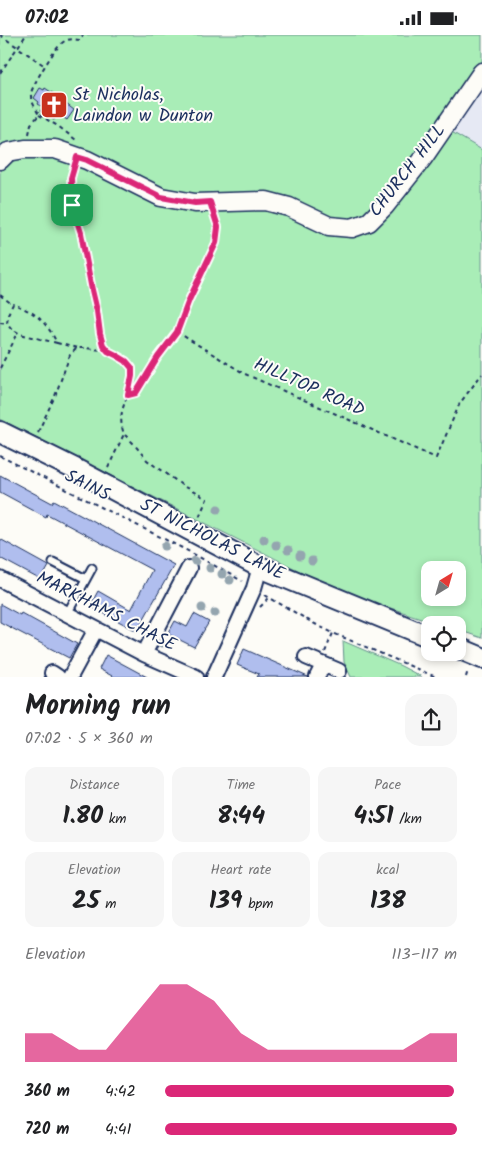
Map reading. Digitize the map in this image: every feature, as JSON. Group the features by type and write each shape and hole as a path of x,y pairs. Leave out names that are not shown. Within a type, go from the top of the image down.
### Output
{"main road":[{"name":"ST NICHOLAS LANE","path":"0,432 260,567 421,633"},
{"path":"466,651 482,658"}],"street":[{"name":"CHURCH HILL","path":"0,160 8,152 25,149 55,149 87,160 161,197 195,203 266,201 289,207 329,226 352,229 368,222 385,206 423,158 482,72"},
{"path":"214,677 254,588 260,567"},
{"path":"144,654 188,568"},
{"name":"MARKHAMS CHASE","path":"0,579 144,654 196,677"},
{"path":"70,677 96,629"},
{"path":"306,657 320,668 340,671"}],"lane":[{"path":"54,562 86,579"},
{"path":"66,615 92,568"}],"path":[{"path":"0,35 45,66"},
{"path":"0,73 26,35"},
{"path":"83,35 80,40 71,38 61,43 45,66 31,93 31,97 39,115 58,126 76,140 71,178 72,205 81,233 100,334 103,345 108,351"},
{"path":"25,149 31,124 39,115"},
{"path":"128,395 136,393 158,357 177,332 189,300 216,243 218,227 210,202"},
{"path":"0,295 13,304 35,314 44,322 57,343"},
{"path":"13,304 8,314 7,323 18,333 77,348 108,351 126,361 132,368 128,395 121,414 120,424 124,434 147,460 207,499 192,531"},
{"path":"0,323 7,323"},
{"name":"HILLTOP ROAD","path":"177,332 245,374 436,459 460,403 482,374"},
{"path":"0,368 18,333"},
{"path":"30,447 52,404 70,355 77,348"},
{"path":"100,483 124,434"},
{"name":"SAINS","path":"0,456 236,577"},
{"path":"254,588 333,633 436,677"},
{"path":"320,668 333,633"}],"shaded area":[{"path":"482,88 482,150 449,131"}],"green space":[{"path":"0,35 482,35 482,63 450,131 482,150 482,638 466,633 466,616 421,616 421,618 339,591 0,419"},
{"path":"343,641 422,677 351,677 344,662"}],"building":[{"name":"St Nicholas, Laindon w Dunton","path":"40,88 44,90 45,88 66,102 74,110 67,120 58,114 54,120 40,111 43,107 34,98"},
{"path":"0,475 52,503 54,500 174,565 137,631 90,606 98,591 131,610 152,570 47,514 46,517 0,492"},
{"path":"0,539 49,566 41,580 0,558"},
{"path":"0,604 20,615 21,613 77,644 69,658 0,622"},
{"path":"194,614 209,622 194,647 168,634 175,621 187,627"},
{"path":"244,649 308,677 257,677 259,674 237,665"},
{"path":"106,655 147,677 114,677 99,669"}],"place":[{"name":"St Nicholas, Laindon w Dunton","path":"54,105"}],"route":[{"path":"77,157 87,160 161,197 195,203 210,202 218,227 216,243 189,300 177,332 158,357 136,393 128,395 132,368 126,361 108,351 103,345 81,233 72,205 71,178 77,157"}]}
